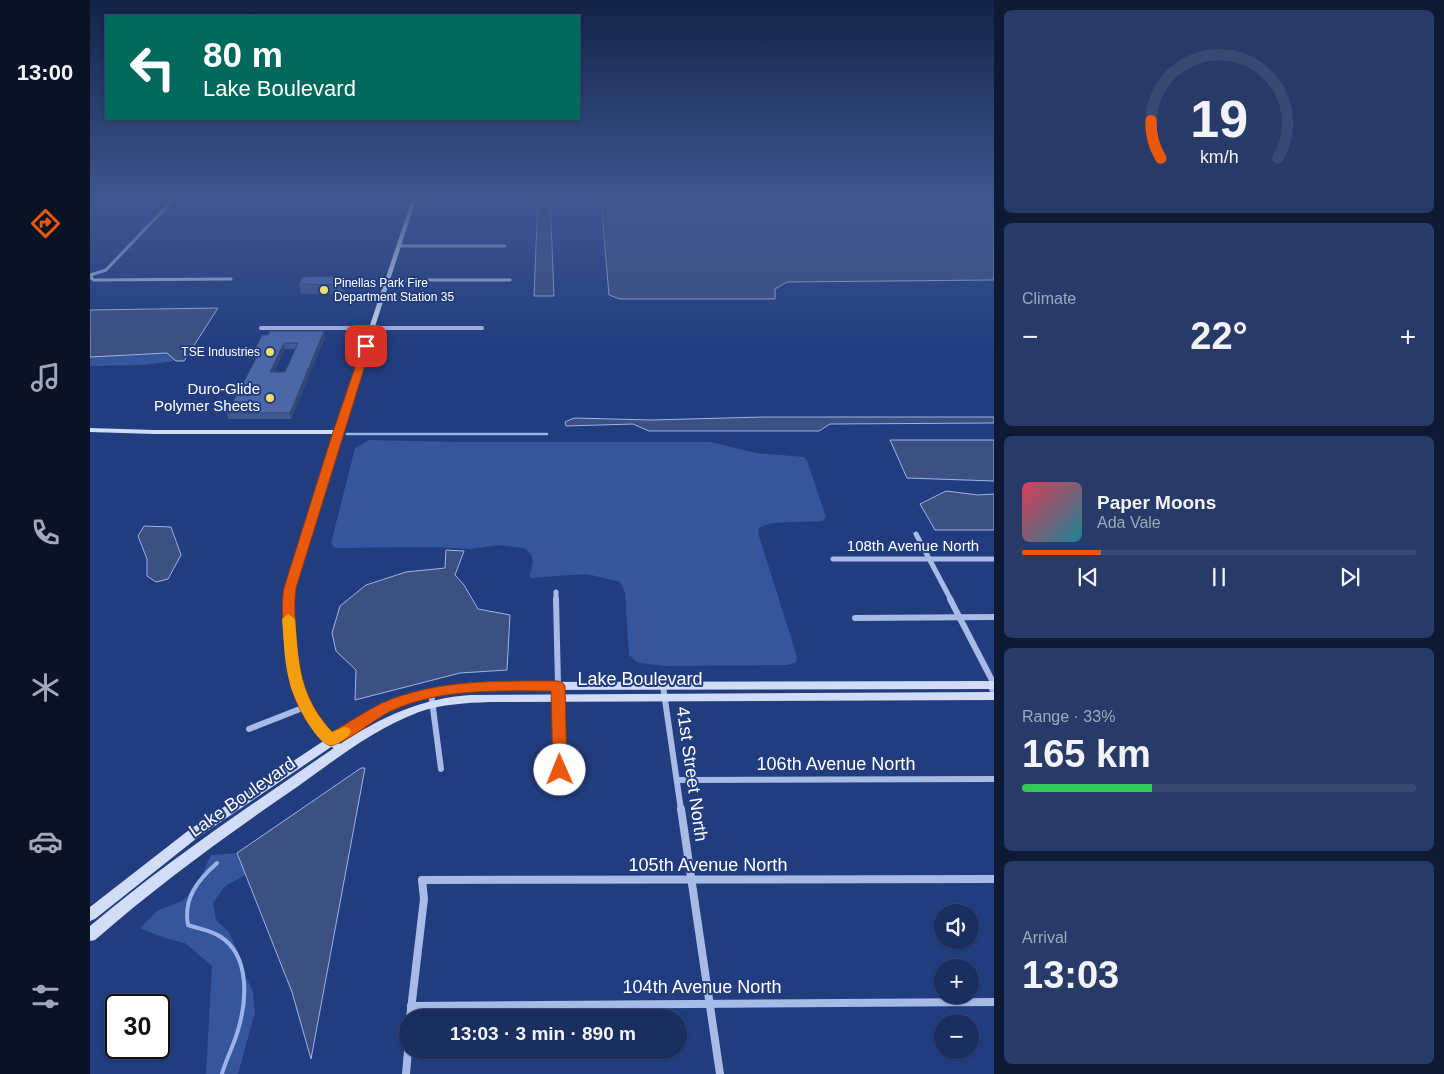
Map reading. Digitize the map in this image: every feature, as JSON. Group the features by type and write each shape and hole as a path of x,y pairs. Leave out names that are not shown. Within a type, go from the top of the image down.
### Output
{"street":[{"path":"125,249 106,270 91,275 92,278 94,280 231,279"},
{"path":"341,750 316,724 305,706 297,686 292,664 288,602 290,588 338,432 397,249"},
{"path":"388,280 510,280"},
{"path":"262,328 482,328"},
{"path":"90,430 338,432"},
{"path":"916,534 960,617 993,689"},
{"name":"108th Avenue North","path":"833,559 994,558"},
{"path":"556,592 560,770"},
{"path":"854,618 994,617"},
{"name":"Lake Boulevard","path":"90,915 193,834 331,740 387,707 432,699 458,700 558,692 993,689"},
{"name":"41st Street North","path":"664,691 720,1074"},
{"path":"432,699 441,769"},
{"name":"Lake Boulevard","path":"90,935 205,843 370,730 432,699"},
{"path":"249,730 305,706"},
{"name":"106th Avenue North","path":"678,780 994,779"},
{"name":"105th Avenue North","path":"411,1006 424,898 422,880 994,878"},
{"name":"104th Avenue North","path":"411,1006 994,1002"},
{"path":"406,1074 407,1059"}],"shaded area":[{"path":"536,249 552,249 554,296 534,296"},
{"path":"605,249 994,249 994,280 787,282 775,289 775,299 620,299 609,295"},
{"path":"218,308 184,361 176,361 167,353 90,357 90,310"},
{"path":"168,353 175,361 143,365 90,366 90,357"},
{"path":"763,417 994,417 994,423 830,424 819,431 649,431 633,424 566,426 565,422 574,418 651,420"},
{"path":"369,440 711,442 756,453 804,457 807,460 826,517 822,521 770,524 758,529 797,657 796,662 788,665 667,666 638,663 629,655 625,592 620,582 587,574 529,578 533,562 531,554 524,548 498,545 471,549 429,547 335,548 331,543 355,448"},
{"path":"890,440 994,440 994,481 907,478"},
{"path":"946,491 978,495 994,494 994,530 935,530 920,504"},
{"path":"144,526 171,527 181,555 168,579 156,582 147,576 147,559 138,536"},
{"path":"446,550 464,551 455,575 464,585 478,609 510,615 507,670 460,673 355,700 356,670 336,651 332,633 340,606 366,585 406,572 445,568"},
{"path":"361,768 365,768 311,1059 292,992 237,853"},
{"path":"237,853 246,875 225,886 213,903 216,920 229,932 241,960 244,973 253,992 255,1012 238,1074 206,1074 212,966 185,943 165,938 140,928 157,911 182,901 196,887 211,855"}],"building":[{"path":"346,276 342,285 299,284 303,277"},
{"path":"270,331 324,331 290,413 227,413 260,351 254,351 262,335 268,335","holes":["284,343 298,343 285,372 270,372"]}],"waterway":[{"path":"347,434 547,434"},
{"path":"217,863 198,883 190,898 187,915 188,925 209,931 221,937 230,945 237,955 244,980 241,1018 222,1074"}],"slow traffic":[{"path":"288,619 292,664 297,686 305,706 316,724 331,740 344,732"}],"place":[{"name":"Pinellas Park Fire Department Station 35","path":"324,290"},
{"name":"TSE Industries","path":"270,352"},
{"name":"Duro-Glide Polymer Sheets","path":"270,398"}],"route":[{"path":"366,346 290,588 288,602 292,664 297,686 305,706 316,724 331,740 387,707 407,699 431,693 478,686 558,686 560,770"}]}
